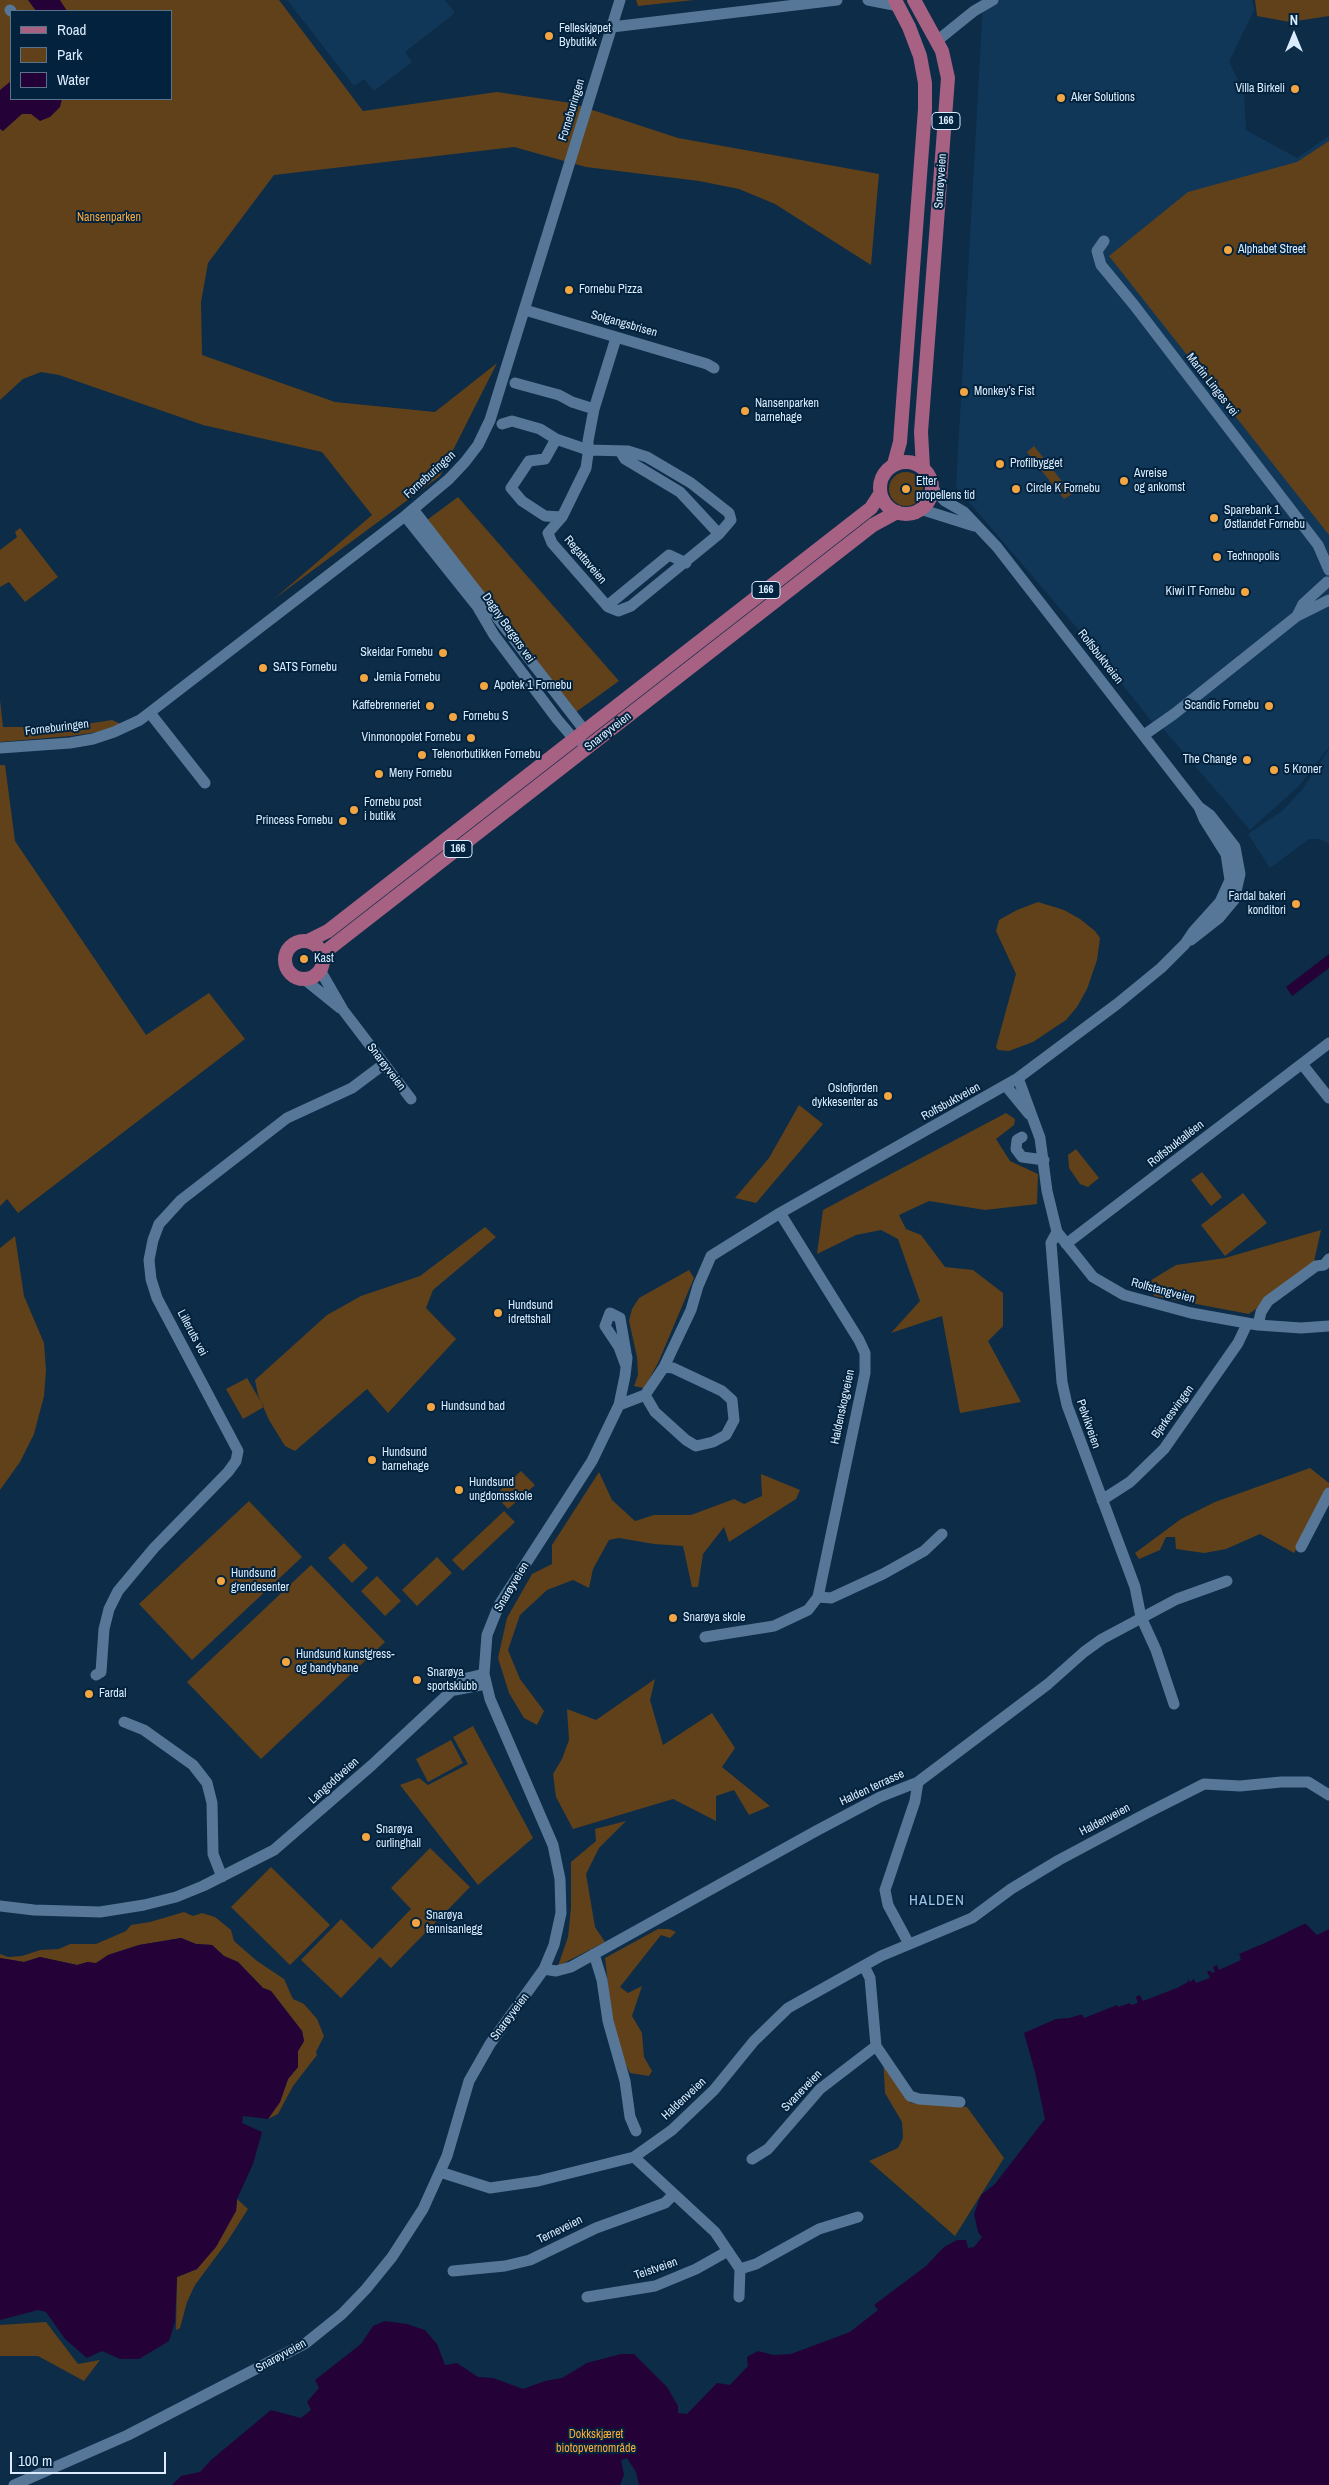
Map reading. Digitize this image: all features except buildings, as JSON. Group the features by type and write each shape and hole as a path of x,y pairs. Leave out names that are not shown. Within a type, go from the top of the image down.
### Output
{"main road":[{"name":"Snarøyveien","path":"914,0 938,40 946,66 948,94 920,449 922,468"},
{"name":"Snarøyveien","path":"894,464 900,442 925,124 925,83 918,49 897,3"},
{"path":"894,464 906,462 922,468"},
{"name":"166","path":"880,494 883,474 894,464"},
{"name":"166","path":"922,468 929,477 932,488"},
{"path":"920,509 928,500 932,488"},
{"name":"Snarøyveien","path":"308,941 328,931 866,512 880,494"},
{"path":"880,494 886,505 897,512"},
{"name":"166","path":"897,512 911,513 920,509"},
{"name":"Snarøyveien","path":"322,964 330,948 873,525 897,512"},
{"path":"308,941 316,945 322,964"},
{"name":"166","path":"308,941 296,943 289,948 286,956 289,972 296,977 304,979 315,976 322,964"}],"street":[{"name":"Forneburingen","path":"0,748 70,743 93,739 128,726 150,713 409,512 448,479 478,445 490,420 620,0"},
{"path":"612,27 837,0"},
{"path":"868,0 897,3"},
{"path":"938,40 974,11 992,0"},
{"name":"Martin Linges vei","path":"1104,241 1096,251 1100,265 1134,305 1318,545 1329,552"},
{"name":"Solgangsbrisen","path":"524,310 707,364 714,368"},
{"name":"Regattaveien","path":"607,606 548,537 548,533 562,517 582,476 594,409 616,338"},
{"path":"515,383 560,395 572,402 594,409"},
{"path":"502,424 512,421 540,428 556,439 588,450 628,451 647,457 690,483 729,513 731,520 719,534 686,563 631,606 618,611 607,606 669,555 686,563"},
{"path":"556,439 545,459 532,460 526,464 511,488 522,501 545,516 562,517"},
{"path":"620,451 625,459 680,492 719,534"},
{"name":"Rolfsbuktveien","path":"664,1367 691,1310 698,1286 711,1256 780,1213 1018,1078 1117,1004 1161,968 1228,909 1237,894 1240,879 1239,861 1235,846 1210,815 1199,807 1009,562 964,512 945,501 932,488"},
{"name":"Rolfsbuktveien","path":"920,509 976,527"},
{"name":"Dagny Bergers vei","path":"409,512 579,735"},
{"name":"Martin Linges vei","path":"1297,616 1303,604 1328,578 1318,545"},
{"name":"Martin Linges vei","path":"1144,735 1174,714 1297,616 1329,600"},
{"path":"150,713 205,783"},
{"path":"579,735 595,742"},
{"name":"Snarøyveien","path":"322,964 343,1010 411,1099"},
{"name":"Snarøyveien","path":"304,979 343,1010"},
{"name":"Rolfsbuktalléen","path":"1066,1244 1329,1043"},
{"name":"Lilleruts vei","path":"96,1675 101,1672 104,1628 109,1609 118,1591 154,1548 228,1472 236,1461 238,1451 157,1298 151,1279 149,1260 159,1224 182,1200 287,1118 309,1106 331,1100 352,1088 384,1064"},
{"path":"1302,1064 1329,1098"},
{"name":"Rolfstangveien","path":"1018,1078 1027,1100 1029,1114"},
{"name":"Rolfstangveien","path":"1006,1086 1029,1114 1040,1138 1047,1191 1057,1232 1093,1277 1124,1295 1191,1313 1253,1325 1301,1328 1329,1326"},
{"path":"1022,1137 1018,1140 1016,1149 1022,1157 1044,1160"},
{"name":"Haldenskogveien","path":"780,1213 865,1354 865,1373 818,1598"},
{"name":"Pelvikveien","path":"1057,1232 1052,1244 1062,1382 1066,1406 1135,1587 1141,1617 1156,1650 1174,1704"},
{"path":"1253,1325 1268,1301 1316,1266 1324,1265 1329,1259"},
{"name":"Snarøyveien","path":"14,2485 128,2435 253,2372 318,2334 348,2309 392,2257 423,2209 440,2172 462,2099 476,2065 544,1969 556,1938 560,1913 561,1895 558,1864 544,1821 496,1715 485,1679 487,1635 499,1605 592,1462 619,1405 626,1366 620,1318 610,1313 605,1326 624,1353"},
{"name":"Bjerkesvingen","path":"1102,1500 1130,1482 1163,1450 1238,1343 1253,1325"},
{"path":"619,1405 645,1395 664,1367 697,1378 722,1391 732,1400 734,1420 726,1435 713,1442 696,1446 686,1440 655,1412 645,1395"},
{"path":"1301,1547 1329,1493"},
{"path":"704,1636 774,1626 808,1610 818,1598 831,1598 883,1574 924,1551 942,1534"},
{"path":"1141,1617 1177,1598 1227,1581"},
{"name":"Halden terrasse","path":"544,1969 562,1970 594,1954 832,1822 880,1797 918,1782 1048,1684 1084,1652 1119,1628 1141,1617"},
{"name":"Langoddveien","path":"0,1906 57,1911 100,1912 130,1908 176,1897 222,1877 274,1850 297,1832 467,1678 485,1679"},
{"path":"124,1722 144,1730 194,1765 207,1783 212,1803 212,1854 222,1877"},
{"path":"909,1944 888,1905 884,1890 915,1801 918,1782"},
{"name":"Haldenveien","path":"440,2172 485,2187 511,2186 634,2158 672,2130 714,2090 754,2041 788,2008 811,1993 881,1956 972,1918 1011,1889 1059,1860 1204,1784 1247,1786 1281,1782 1308,1782 1329,1795"},
{"path":"594,1954 602,1980 608,2021 625,2081 630,2117 636,2131"},
{"path":"864,1966 870,1978 876,2046 910,2096 919,2099 960,2102"},
{"name":"Svaneveien","path":"752,2159 768,2149 820,2089 876,2046"},
{"path":"634,2158 673,2196 715,2232 740,2269 739,2298"},
{"name":"Terneveien","path":"453,2271 505,2266 530,2260 596,2228 665,2204 673,2196"},
{"path":"740,2269 756,2264 820,2229 858,2217"},
{"name":"Teistveien","path":"587,2297 655,2286 696,2269 728,2251"}],"shaded area":[{"path":"287,0 445,0 455,13 405,52 412,62 374,91 364,79 354,86"},
{"path":"993,0 1252,0 1254,10 1229,62 1244,92 1246,130 1297,158 1329,136 1329,747 1299,786 1250,830 1159,724 1155,726 1094,648 956,487 983,3"},
{"path":"1329,749 1329,844 1320,839 1309,839 1270,868 1248,834 1282,811 1302,790"}],"green space":[{"name":"Nansenparken","path":"0,0 279,0 363,111 497,92 571,103 678,138 879,174 871,265 775,204 739,189 699,181 586,167 514,147 274,175 208,263 201,302 202,355 335,402 435,412 497,363 440,476 274,599 372,515 322,452 203,425 59,375 41,372 23,379 0,400"},
{"path":"636,0 694,0 638,6"},
{"path":"1255,0 1329,0 1329,16 1290,22 1257,16"},
{"path":"1329,141 1329,535 1109,256 1188,192 1297,162"},
{"path":"1034,446 1072,494 1064,499 1027,452"},
{"path":"906,472 918,477 923,489 918,501 906,506 894,501 889,489 894,477"},
{"path":"458,497 619,681 576,712 427,520"},
{"path":"20,528 58,577 25,602 9,582 0,587 0,550 17,537 15,532"},
{"path":"0,700 3,727 67,727 112,720 121,724 98,732 0,742"},
{"path":"0,765 5,765 15,841 146,1035 209,993 245,1039 18,1213 7,1199 0,1206"},
{"path":"1038,902 1064,910 1080,919 1095,931 1100,938 1097,960 1087,989 1077,1007 1066,1020 1033,1042 1009,1051 998,1050 996,1047 1016,974 996,931 999,920 1017,910"},
{"path":"799,1105 823,1124 756,1203 735,1198 769,1158"},
{"path":"1006,1113 1015,1119 1014,1125 996,1139 1010,1161 1038,1174 1037,1204 985,1210 929,1201 899,1215 906,1229 921,1235 945,1267 973,1270 1003,1293 1003,1326 988,1341 1021,1402 960,1413 942,1316 891,1333 920,1301 898,1239 881,1230 856,1235 817,1254 823,1210"},
{"path":"1076,1149 1099,1178 1088,1187 1080,1184 1069,1168 1068,1155"},
{"path":"1202,1172 1222,1197 1211,1206 1191,1180"},
{"path":"1243,1193 1267,1223 1225,1256 1201,1225"},
{"path":"485,1227 496,1237 433,1290 426,1308 456,1339 388,1413 367,1389 295,1451 285,1446 269,1420 258,1395 255,1380 327,1315 361,1296 420,1276"},
{"path":"1321,1230 1313,1266 1249,1314 1154,1296 1148,1282 1176,1265 1225,1258"},
{"path":"15,1236 24,1296 44,1343 46,1370 44,1396 34,1434 20,1462 0,1490 0,1248"},
{"path":"689,1270 694,1278 658,1363 644,1388 634,1386 638,1375 637,1357 629,1321 632,1309 639,1298"},
{"path":"247,1378 264,1407 243,1419 226,1389"},
{"path":"1310,1468 1329,1483 1329,1489 1294,1553 1260,1534 1226,1549 1204,1553 1176,1549 1175,1537 1166,1537 1160,1550 1139,1559 1135,1553 1181,1519 1215,1502"},
{"path":"521,1471 535,1485 508,1509 495,1495"},
{"path":"599,1472 612,1500 635,1521 654,1515 691,1515 734,1499 744,1504 762,1496 761,1474 800,1490 796,1499 729,1542 724,1527 703,1554 698,1587 692,1587 683,1546 654,1544 619,1538 609,1540 593,1569 589,1588 573,1580 547,1590 520,1615 508,1650 520,1679 544,1711 537,1725 524,1718 509,1693 498,1658 507,1618 532,1574 552,1564 552,1545"},
{"name":"Hundsund grendesenter","path":"249,1501 302,1557 192,1660 139,1604"},
{"path":"504,1511 515,1522 463,1571 452,1560"},
{"path":"344,1543 368,1568 352,1583 328,1558"},
{"path":"437,1557 452,1573 417,1606 402,1590"},
{"name":"Hundsund kunstgress- og bandybane","path":"311,1565 385,1642 261,1759 187,1682"},
{"path":"377,1576 401,1601 385,1616 361,1591"},
{"path":"655,1679 650,1700 663,1745 712,1713 735,1748 722,1767 770,1806 749,1815 734,1790 716,1796 716,1821 673,1799 573,1829 556,1797 553,1774 562,1759 569,1740 567,1709 596,1720"},
{"path":"473,1726 533,1838 478,1885 400,1785 419,1778 428,1785 468,1764 453,1737"},
{"path":"451,1740 463,1763 428,1782 416,1759"},
{"path":"626,1821 599,1848 586,1874 595,1927 605,1942 558,1966 568,1937 571,1908 571,1862 596,1841 595,1829"},
{"name":"Snarøya tennisanlegg","path":"430,1848 470,1887 391,1968 380,1957 341,1998 301,1960 341,1919 372,1949 411,1909 391,1888"},
{"path":"271,1867 330,1925 290,1965 231,1907"},
{"path":"184,1912 193,1916 202,1913 215,1917 231,1930 234,1941 257,1961 284,1979 293,1999 304,2004 317,2019 324,2036 316,2052 317,2055 293,2086 278,2114 268,2119 280,2102 288,2079 298,2067 298,2051 304,2041 302,2031 271,1991 263,1988 238,1962 224,1956 212,1945 196,1944 181,1938 139,1945 108,1955 96,1964 88,1962 77,1965 40,1957 24,1962 0,1958 0,1954 8,1957 22,1956 40,1950 59,1949 70,1944 96,1944 126,1931 131,1925 150,1922"},
{"path":"658,1929 669,1929 676,1932 670,1938 661,1935 620,1987 628,1993 642,1986 632,2016 642,2033 644,2057 652,2071 649,2076 630,2073 623,2059 612,2019 605,1958"},
{"path":"883,2056 898,2087 911,2103 967,2107 1004,2158 955,2236 869,2161 898,2148 903,2138 902,2122 885,2093"},
{"path":"237,2199 248,2209 227,2242 195,2285 187,2302 180,2328 176,2330 177,2277 197,2269 236,2211"},
{"path":"46,2322 78,2364 100,2360 84,2381 38,2356 0,2356 0,2325"}],"water":[{"path":"28,0 60,0 66,10 35,10"},
{"path":"10,82 10,100 62,100 60,107 50,117 40,121 31,114 22,114 3,131 0,129 0,90"},
{"path":"1329,954 1329,968 1292,996 1286,987"},
{"path":"1329,1916 1329,2485 639,2485 636,2472 627,2458 621,2460 624,2475 620,2485 172,2485 181,2476 200,2472 211,2460 271,2410 301,2418 311,2410 307,2402 319,2388 315,2380 361,2344 373,2326 385,2321 407,2324 425,2330 437,2344 445,2365 457,2363 478,2377 493,2378 523,2389 545,2381 562,2378 587,2363 621,2354 634,2354 667,2387 678,2406 678,2413 687,2414 717,2383 730,2385 748,2366 747,2357 758,2351 773,2355 791,2354 850,2332 878,2310 874,2305 926,2266 944,2247 957,2240 966,2240 968,2248 974,2247 982,2237 978,2232 974,2214 981,2195 995,2184 1045,2119 1024,2033 1056,2019 1069,2018 1119,2004 1265,1943 1304,1924"},
{"path":"181,1938 196,1944 212,1945 224,1956 238,1962 263,1988 271,1991 302,2031 304,2041 298,2051 298,2067 288,2079 280,2102 268,2119 243,2116 242,2123 262,2132 253,2164 237,2199 236,2211 216,2247 197,2269 177,2277 175,2322 169,2341 139,2359 120,2359 102,2351 87,2358 65,2339 46,2312 38,2310 0,2320 0,1958 24,1962 40,1957 77,1965 88,1962 96,1963 108,1955 139,1945"}],"pier":[{"path":"1329,1914 1329,1929 1317,1935 1303,1921"},
{"path":"1239,1953 1241,1960 1219,1970 1217,1965 1213,1967 1215,1972 1212,1973 1207,1971 1210,1978 1196,1983 1194,1979 1190,1982 1188,1979 1188,1982 1177,1988 1143,2001 1139,1993"},
{"path":"1135,1995 1138,2003 1131,2005 1130,2003 1118,2007 1117,2005 1084,2018 1081,2012"}],"place":[{"name":"Felleskjøpet Bybutikk","path":"549,36"},
{"name":"Villa Birkeli","path":"1295,89"},
{"name":"Aker Solutions","path":"1061,98"},
{"name":"Alphabet Street","path":"1228,250"},
{"name":"Fornebu Pizza","path":"569,290"},
{"name":"Monkey’s Fist","path":"964,392"},
{"name":"Nansenparken barnehage","path":"745,411"},
{"name":"Profilbygget","path":"1000,464"},
{"name":"Avreise og ankomst","path":"1124,481"},
{"name":"Etter propellens tid","path":"906,489"},
{"name":"Circle K Fornebu","path":"1016,489"},
{"name":"Sparebank 1 Østlandet Fornebu","path":"1214,518"},
{"name":"Technopolis","path":"1217,557"},
{"name":"Kiwi IT Fornebu","path":"1245,592"},
{"name":"Skeidar Fornebu","path":"443,653"},
{"name":"SATS Fornebu","path":"263,668"},
{"name":"Jernia Fornebu","path":"364,678"},
{"name":"Apotek 1 Fornebu","path":"484,686"},
{"name":"Kaffebrenneriet","path":"430,706"},
{"name":"Scandic Fornebu","path":"1269,706"},
{"name":"Fornebu S","path":"453,717"},
{"name":"Vinmonopolet Fornebu","path":"471,738"},
{"name":"Telenorbutikken Fornebu","path":"422,755"},
{"name":"The Change","path":"1247,760"},
{"name":"5 Kroner","path":"1274,770"},
{"name":"Meny Fornebu","path":"379,774"},
{"name":"Fornebu post i butikk","path":"354,810"},
{"name":"Princess Fornebu","path":"343,821"},
{"name":"Fardal bakeri konditori","path":"1296,904"},
{"name":"Kast","path":"304,959"},
{"name":"Oslofjorden dykkesenter as","path":"888,1096"},
{"name":"Hundsund idrettshall","path":"498,1313"},
{"name":"Hundsund bad","path":"431,1407"},
{"name":"Hundsund barnehage","path":"372,1460"},
{"name":"Hundsund ungdomsskole","path":"459,1490"},
{"name":"Hundsund grendesenter","path":"221,1581"},
{"name":"Snarøya skole","path":"673,1618"},
{"name":"Hundsund kunstgress- og bandybane","path":"286,1662"},
{"name":"Snarøya sportsklubb","path":"417,1680"},
{"name":"Fardal","path":"89,1694"},
{"name":"Snarøya curlinghall","path":"366,1837"},
{"name":"Snarøya tennisanlegg","path":"416,1923"}],"district":[{"name":"HALDEN","path":"937,1901"}],"park label":[{"name":"Dokkskjæret biotopvernområde","path":"596,2442"}]}
